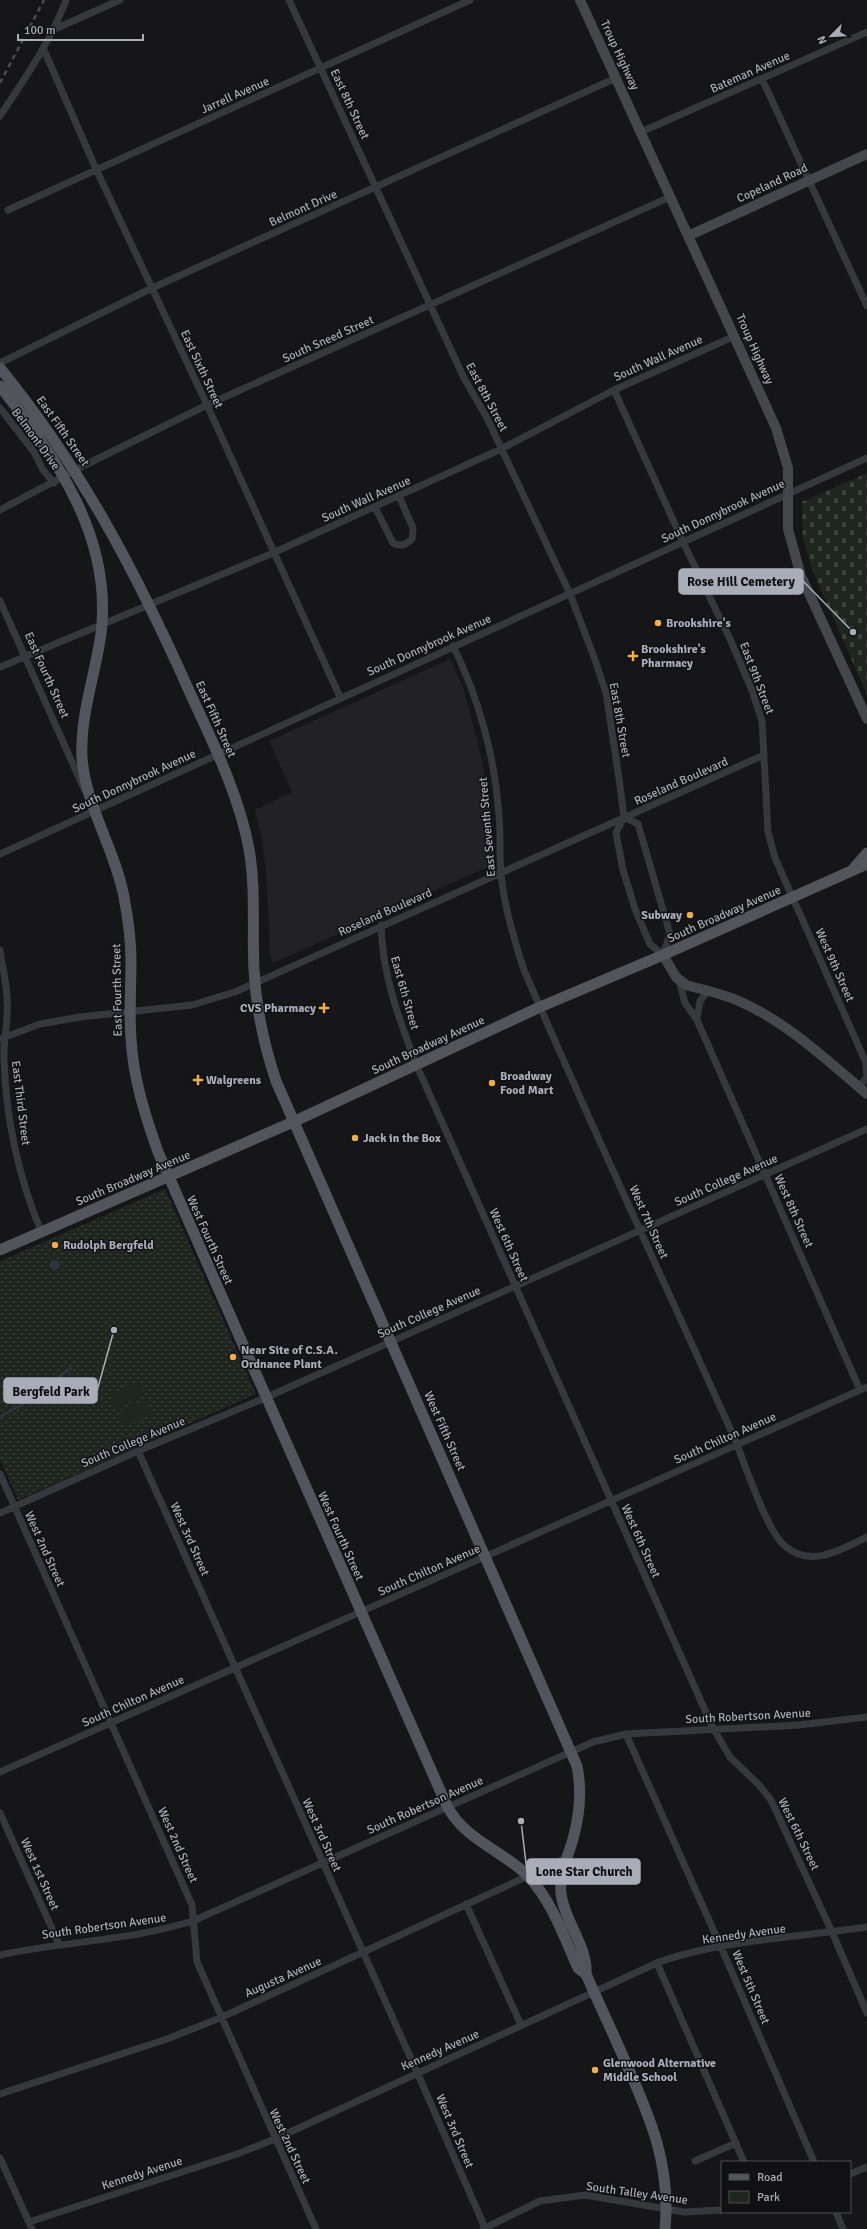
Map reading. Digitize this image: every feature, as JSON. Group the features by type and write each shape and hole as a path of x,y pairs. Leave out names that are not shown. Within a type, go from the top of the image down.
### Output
{"main road":[{"name":"Troup Highway","path":"580,0 735,336 778,435 788,468 788,529 801,576 867,719"},
{"name":"Copeland Road","path":"688,236 867,154"},
{"name":"East Fifth Street","path":"0,368 49,431 75,470 150,605 218,754 237,804 249,850 255,901 255,983 268,1060 293,1122"},
{"name":"East Fifth Street","path":"0,386 64,476 85,516 96,552 100,579 102,625"},
{"name":"East Fourth Street","path":"102,625 83,723 83,761 94,807 119,876 125,906 131,962 130,1012 132,1051 139,1091 152,1135 168,1177"},
{"path":"850,872 867,853"},
{"name":"South Broadway Avenue","path":"0,1250 293,1122 540,1007 663,955 867,864"},
{"path":"663,955 679,980 686,985 742,1002 776,1022 808,1044 863,1090"},
{"name":"West Fifth Street","path":"293,1122 572,1751 579,1776 581,1800 576,1826 561,1883 562,1899 566,1917 587,1963 586,1974"},
{"name":"West Fourth Street","path":"168,1177 447,1806 457,1821 470,1834 528,1876 546,1900 578,1968 586,1974"},
{"path":"586,1974 654,2128 664,2170 666,2209 665,2229"}],"street":[{"path":"0,116 44,50 55,29 66,0"},
{"path":"55,29 120,0"},
{"name":"East 8th Street","path":"289,0 377,187 464,378 487,418 570,594 606,693 624,817"},
{"name":"Jarrell Avenue","path":"8,210 470,0"},
{"name":"Bateman Avenue","path":"641,132 867,32"},
{"name":"East Sixth Street","path":"44,50 96,169 207,405 273,553 340,697"},
{"name":"Belmont Drive","path":"0,363 152,288 616,78"},
{"path":"762,79 867,306"},
{"name":"South Sneed Street","path":"0,510 54,483 75,470 207,405 431,306 670,197"},
{"name":"South Wall Avenue","path":"0,667 273,553 501,449 614,390 735,336"},
{"name":"East 9th Street","path":"614,390 683,542 730,639 751,688 762,721 768,832 775,858 793,898"},
{"name":"Belmont Drive","path":"0,408 34,452 43,470 54,483"},
{"name":"South Donnybrook Avenue","path":"0,854 94,807 218,754 340,697 867,458"},
{"path":"375,507 393,543 399,546 406,544 412,539 413,528 399,496"},
{"name":"East Fourth Street","path":"0,601 78,776 94,807"},
{"name":"East Seventh Street","path":"453,646 474,696 492,763 499,815 501,873 512,934 524,970 540,1007"},
{"name":"Roseland Boulevard","path":"2,1038 40,1024 80,1017 192,1005 235,992 381,925 764,756"},
{"path":"624,817 638,824 670,934 663,955 650,944 623,870 616,833 624,817"},
{"name":"West 9th Street","path":"793,898 866,1064 866,1077 863,1090"},
{"name":"East 6th Street","path":"381,925 382,949 392,996 416,1064"},
{"name":"East Third Street","path":"0,950 8,1013 2,1038 5,1082 14,1144 27,1197 41,1231"},
{"name":"West 8th Street","path":"679,980 686,1003 697,1020 864,1388"},
{"path":"697,1020 697,1008 708,991"},
{"name":"West 7th Street","path":"540,1007 738,1445 772,1529 786,1548 796,1554 820,1557 832,1554 867,1537"},
{"name":"West 6th Street","path":"416,1064 713,1728 730,1756 759,1785 771,1800 832,1932 867,2013"},
{"name":"South College Avenue","path":"0,1513 138,1451 265,1398 867,1129"},
{"name":"South Chilton Avenue","path":"0,1772 361,1613 864,1388"},
{"name":"West 3rd Street","path":"138,1451 362,1953 417,2072 484,2229"},
{"name":"West 2nd Street","path":"0,1474 192,1905 195,1920 197,1962 220,2018 316,2229"},
{"name":"South Robertson Avenue","path":"0,1955 59,1944 153,1931 195,1920 593,1742 626,1734 713,1728 799,1725 867,1717"},
{"name":"West 5th Street","path":"626,1734 721,1947 814,2161"},
{"name":"West 1st Street","path":"0,1813 59,1944"},
{"name":"Augusta Avenue","path":"0,2094 166,2039 220,2018 567,1858"},
{"path":"466,1904 521,2025"},
{"name":"Kennedy Avenue","path":"30,2226 237,2154 275,2139 417,2072 657,1963 679,1955 721,1947 867,1928"},
{"path":"657,1963 744,2161"},
{"path":"695,2161 736,2143"},
{"path":"0,2158 30,2226"},
{"path":"851,2174 867,2167"},
{"name":"South Talley Avenue","path":"484,2229 540,2202 585,2195 691,2212 721,2210"},
{"path":"836,2213 844,2229"}],"shaded area":[{"path":"450,659 463,687 480,751 490,807 494,856 492,865 273,963 270,954 267,881 262,839 255,810 292,792 269,741"},
{"path":"53,1260 57,1260 60,1265 57,1270 53,1270 50,1267 50,1263"}],"green space":[{"path":"867,473 867,695 812,569 803,538 802,502"},
{"path":"165,1189 256,1394 18,1500 0,1459 0,1261"},
{"path":"138,1382 144,1395 116,1408 110,1395"},
{"path":"146,1400 152,1413 124,1426 118,1412"}],"waterway":[{"path":"0,1417 21,1405 71,1368"}],"railway":[{"path":"0,83 44,0"}],"place":[{"name":"Brookshire's","path":"658,623"},
{"name":"Rose Hill Cemetery","path":"853,632"},
{"name":"Brookshire's Pharmacy","path":"633,656"},
{"name":"Subway","path":"690,915"},
{"name":"CVS Pharmacy","path":"324,1008"},
{"name":"Walgreens","path":"198,1080"},
{"name":"Broadway Food Mart","path":"492,1083"},
{"name":"Jack in the Box","path":"355,1138"},
{"name":"Rudolph Bergfeld","path":"55,1245"},
{"name":"Bergfeld Park","path":"114,1330"},
{"name":"Near Site of C.S.A. Ordnance Plant","path":"233,1357"},
{"name":"Lone Star Church","path":"521,1821"},
{"name":"Glenwood Alternative Middle School","path":"595,2070"}]}
